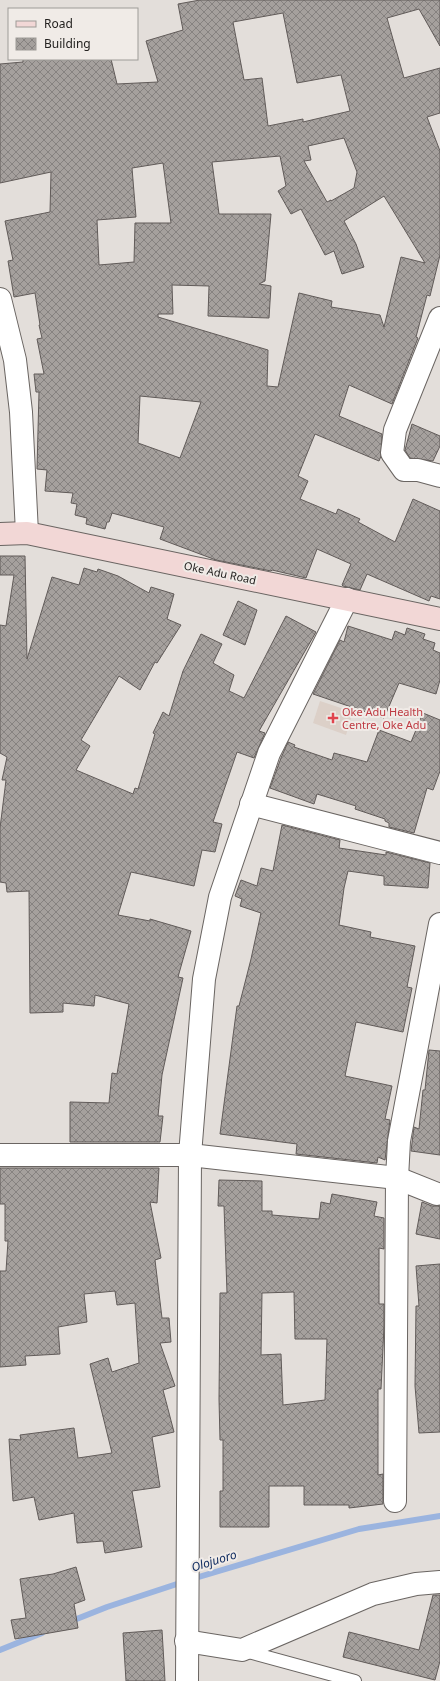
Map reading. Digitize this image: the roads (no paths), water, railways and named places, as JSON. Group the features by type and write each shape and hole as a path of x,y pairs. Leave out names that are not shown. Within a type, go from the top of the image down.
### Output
{"street":[{"path":"0,299 15,360 20,404 27,533"},
{"path":"440,318 395,430 392,453 404,470 418,470 440,476"},
{"name":"Oke Adu Road","path":"0,534 27,533 440,619"},
{"path":"187,1681 186,1641 188,1616 187,1568 190,1154 204,979 220,897 269,753 347,599"},
{"path":"251,804 440,853"},
{"path":"395,1501 397,1178 399,1142 440,924"},
{"path":"0,1155 190,1154 397,1178 437,1194"},
{"path":"186,1641 242,1650 373,1594 416,1584 440,1582"}],"lane":[{"path":"242,1650 356,1681"}],"waterway":[{"name":"Olojuoro","path":"192,1579 359,1529 440,1516"},
{"name":"Olojuoro","path":"69,1622 107,1607 183,1582"},
{"name":"Olojuoro","path":"0,1650 42,1633"}],"place":[{"name":"Oke Adu Health Centre, Oke Adu","path":"333,718"}]}
